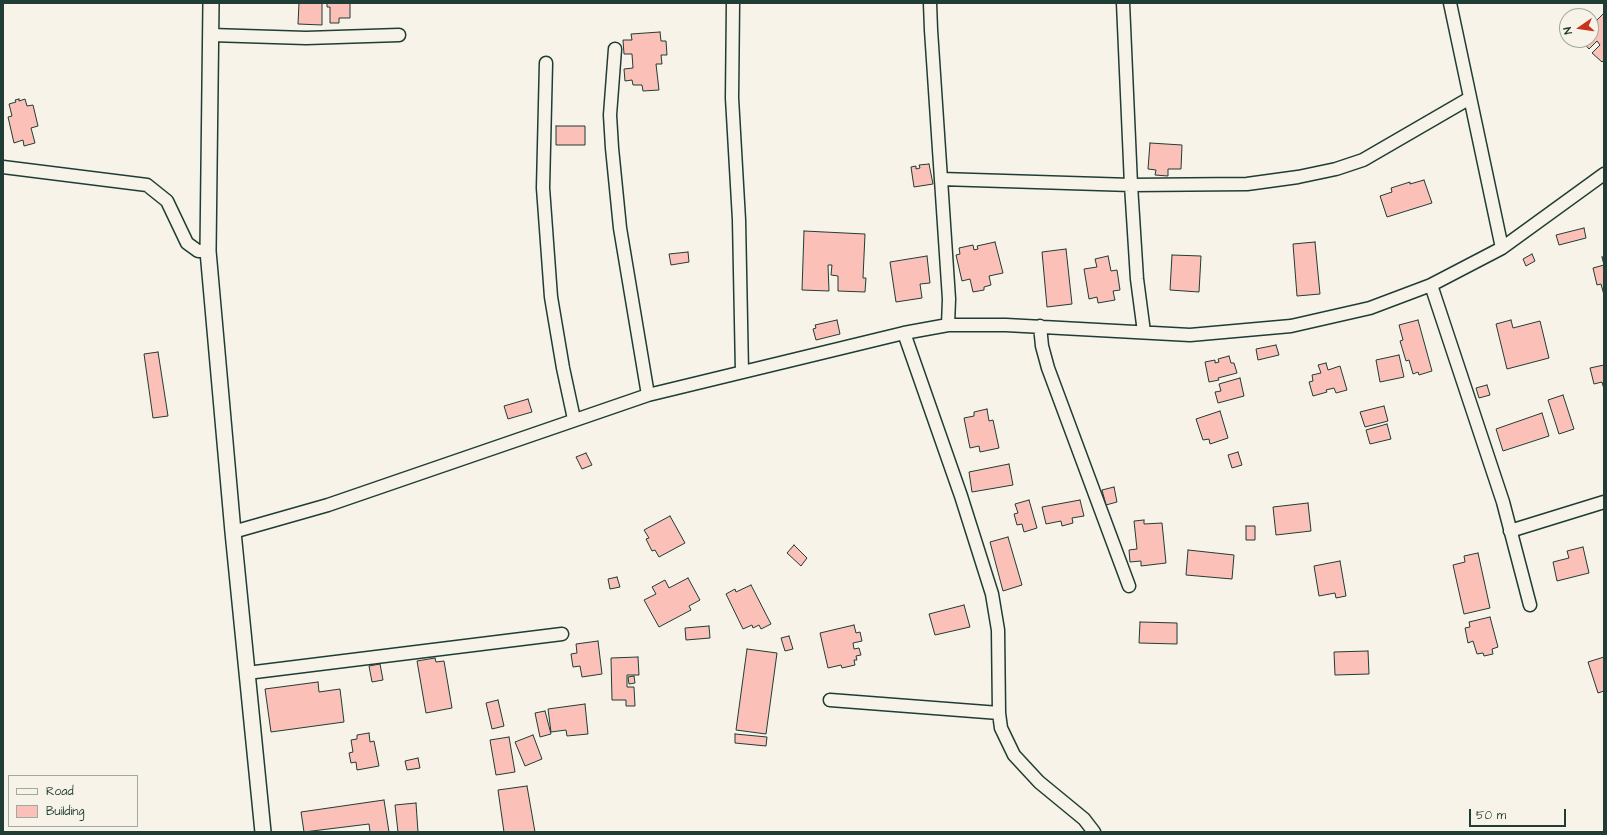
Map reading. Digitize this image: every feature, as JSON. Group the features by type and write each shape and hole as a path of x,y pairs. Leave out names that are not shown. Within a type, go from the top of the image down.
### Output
{"street":[{"path":"211,3 208,251 233,532 263,832"},
{"path":"733,3 732,98 739,220 742,372"},
{"path":"930,3 949,299 948,325"},
{"path":"1123,3 1137,280 1144,332"},
{"path":"1450,3 1502,248"},
{"path":"211,35 306,38 399,35"},
{"path":"615,49 610,115 612,148 620,228 648,395"},
{"path":"546,63 544,188 551,297 563,368 574,419"},
{"path":"941,179 1131,185 1247,184 1298,177 1336,169 1363,160 1470,98"},
{"path":"3,167 148,185 167,201 188,243 198,250 208,251"},
{"path":"233,532 328,505 574,419 648,395 904,333 948,325 1040,326 1190,334 1291,326 1370,308 1431,285 1502,248 1604,174"},
{"path":"1431,285 1503,502 1530,605"},
{"path":"1040,326 1042,346 1048,368 1129,586"},
{"path":"904,333 961,496 992,594 998,630 999,712 1001,728 1014,754 1039,782 1084,819 1094,832"},
{"path":"1510,531 1604,502"},
{"path":"247,673 562,634"},
{"path":"830,700 999,712"}],"building":[{"path":"299,3 322,3 322,25 298,24"},
{"path":"327,3 350,3 350,18 339,18 339,23 330,23 330,7 327,7"},
{"path":"1604,13 1604,60 1602,62 1592,53 1599,48 1600,45 1599,18"},
{"path":"660,32 661,41 666,41 667,55 661,55 662,64 656,64 659,90 643,91 642,85 633,85 632,80 625,81 624,69 633,68 632,54 624,54 623,40 632,40 631,34"},
{"path":"19,99 19,101 25,99 27,106 33,105 38,126 31,128 35,143 24,146 23,140 14,143 8,117 12,116 9,104 16,102 15,100"},
{"path":"556,126 585,126 585,145 556,145"},
{"path":"1150,143 1182,145 1181,169 1168,169 1168,176 1155,175 1156,170 1148,169"},
{"path":"929,164 933,184 914,187 911,167 916,166 916,169 920,168 919,165"},
{"path":"1424,180 1432,203 1387,217 1380,196 1392,192 1391,188 1410,182 1410,184"},
{"path":"1584,228 1586,238 1559,245 1556,235"},
{"path":"804,231 865,234 863,278 866,278 865,292 838,291 838,276 831,275 832,265 828,265 829,291 802,290"},
{"path":"995,242 1003,273 989,276 991,285 984,287 984,290 973,292 970,279 962,281 956,255 960,254 959,248 973,245 974,250 978,249 977,246"},
{"path":"1315,242 1320,294 1297,296 1293,244"},
{"path":"1066,249 1072,304 1047,307 1042,252"},
{"path":"688,252 689,262 671,265 669,254"},
{"path":"1532,254 1535,261 1526,266 1523,259"},
{"path":"1172,255 1201,256 1199,292 1170,290"},
{"path":"927,256 930,283 920,284 922,298 896,302 890,262"},
{"path":"1108,256 1111,271 1117,270 1120,290 1113,291 1115,300 1098,303 1097,297 1089,299 1084,269 1097,267 1095,259"},
{"path":"1604,265 1604,295 1601,284 1597,285 1593,268"},
{"path":"837,320 840,334 816,340 813,329 816,328 815,325"},
{"path":"1418,320 1432,371 1419,375 1418,372 1413,374 1409,360 1406,361 1400,341 1403,340 1399,325"},
{"path":"1511,320 1513,328 1540,321 1549,358 1507,369 1496,324"},
{"path":"1276,345 1279,355 1258,360 1256,349"},
{"path":"158,352 168,416 153,418 144,354"},
{"path":"1399,355 1404,377 1380,382 1376,360"},
{"path":"1229,356 1231,363 1234,363 1237,373 1209,382 1205,362 1215,360 1215,363 1219,362 1218,359"},
{"path":"1326,363 1328,370 1340,366 1347,390 1336,393 1334,388 1326,390 1327,392 1313,396 1309,382 1313,381 1312,375 1321,373 1318,365"},
{"path":"1604,365 1604,389 1602,382 1594,384 1590,368"},
{"path":"1240,378 1244,396 1218,403 1215,392 1221,391 1219,384"},
{"path":"1487,385 1490,395 1479,398 1476,388"},
{"path":"1563,395 1574,429 1559,434 1548,400"},
{"path":"528,399 532,412 508,419 504,406"},
{"path":"1384,406 1388,421 1365,427 1360,412"},
{"path":"987,409 989,421 993,420 999,448 980,452 979,446 970,448 964,418 974,416 974,412"},
{"path":"1220,411 1228,438 1210,444 1209,439 1203,440 1196,419"},
{"path":"1542,413 1549,436 1503,451 1496,429"},
{"path":"1387,424 1391,439 1370,444 1366,430"},
{"path":"1238,452 1242,465 1232,468 1228,455"},
{"path":"586,453 592,465 582,469 576,457"},
{"path":"1009,464 1013,485 972,492 969,472"},
{"path":"1114,487 1117,502 1106,505 1102,490"},
{"path":"1029,500 1037,528 1024,532 1022,524 1017,525 1014,514 1018,513 1015,504"},
{"path":"1080,500 1084,516 1072,518 1073,523 1062,526 1061,521 1046,524 1042,507"},
{"path":"1308,503 1311,531 1276,535 1273,507"},
{"path":"670,516 685,543 659,557 655,550 652,551 646,539 649,538 644,530"},
{"path":"1144,520 1144,524 1162,523 1166,563 1141,566 1141,561 1130,562 1129,550 1137,549 1134,521"},
{"path":"1246,526 1255,526 1255,540 1246,540"},
{"path":"1008,537 1022,585 1003,591 990,542"},
{"path":"794,545 807,558 801,566 787,553"},
{"path":"1583,547 1589,573 1557,581 1553,562 1569,558 1567,551"},
{"path":"1188,550 1234,555 1232,579 1186,575"},
{"path":"1478,553 1490,608 1464,614 1453,565 1465,562 1464,556"},
{"path":"1340,561 1346,596 1336,598 1335,593 1319,596 1314,566"},
{"path":"617,577 620,587 610,589 608,579"},
{"path":"688,578 700,600 689,606 691,610 659,627 644,600 656,594 652,587 665,580 669,588"},
{"path":"751,585 771,624 761,629 759,625 753,628 752,625 743,629 726,594 735,589 736,592"},
{"path":"964,605 970,627 935,635 929,614"},
{"path":"1490,617 1498,647 1492,649 1493,654 1484,656 1483,653 1477,654 1473,641 1468,643 1465,628 1470,627 1469,622"},
{"path":"1140,622 1177,623 1177,644 1139,643"},
{"path":"854,625 856,633 860,632 862,641 853,643 854,649 859,648 861,655 856,656 857,660 854,660 855,665 842,668 841,665 828,668 820,633"},
{"path":"709,626 710,638 686,640 685,628"},
{"path":"789,636 793,649 785,651 781,638"},
{"path":"598,641 602,674 582,677 580,666 573,667 571,654 577,653 576,644"},
{"path":"747,649 777,653 766,734 736,730"},
{"path":"1368,651 1369,674 1335,675 1334,652"},
{"path":"638,657 639,675 627,675 627,687 634,687 635,706 626,706 626,700 612,700 611,658"},
{"path":"1604,657 1604,691 1598,693 1588,662"},
{"path":"435,658 436,662 444,661 452,708 426,713 417,661"},
{"path":"380,664 383,680 372,682 369,666"},
{"path":"634,676 635,683 629,684 628,677"},
{"path":"318,682 319,692 340,689 344,722 271,732 265,689"},
{"path":"498,700 504,726 492,729 486,703"},
{"path":"585,704 588,734 567,736 566,730 551,732 548,709"},
{"path":"545,711 551,734 540,737 535,713"},
{"path":"369,733 370,742 374,741 379,766 357,770 356,762 351,763 349,753 353,752 351,740 357,739 357,735"},
{"path":"735,734 767,737 766,746 735,743"},
{"path":"533,735 542,759 525,766 515,742"},
{"path":"509,737 515,772 496,775 490,740"},
{"path":"418,758 420,768 407,770 405,761"},
{"path":"527,786 535,832 504,832 498,790"},
{"path":"384,800 389,832 370,832 369,824 304,832 301,812"},
{"path":"416,803 418,832 398,832 395,805"}]}
